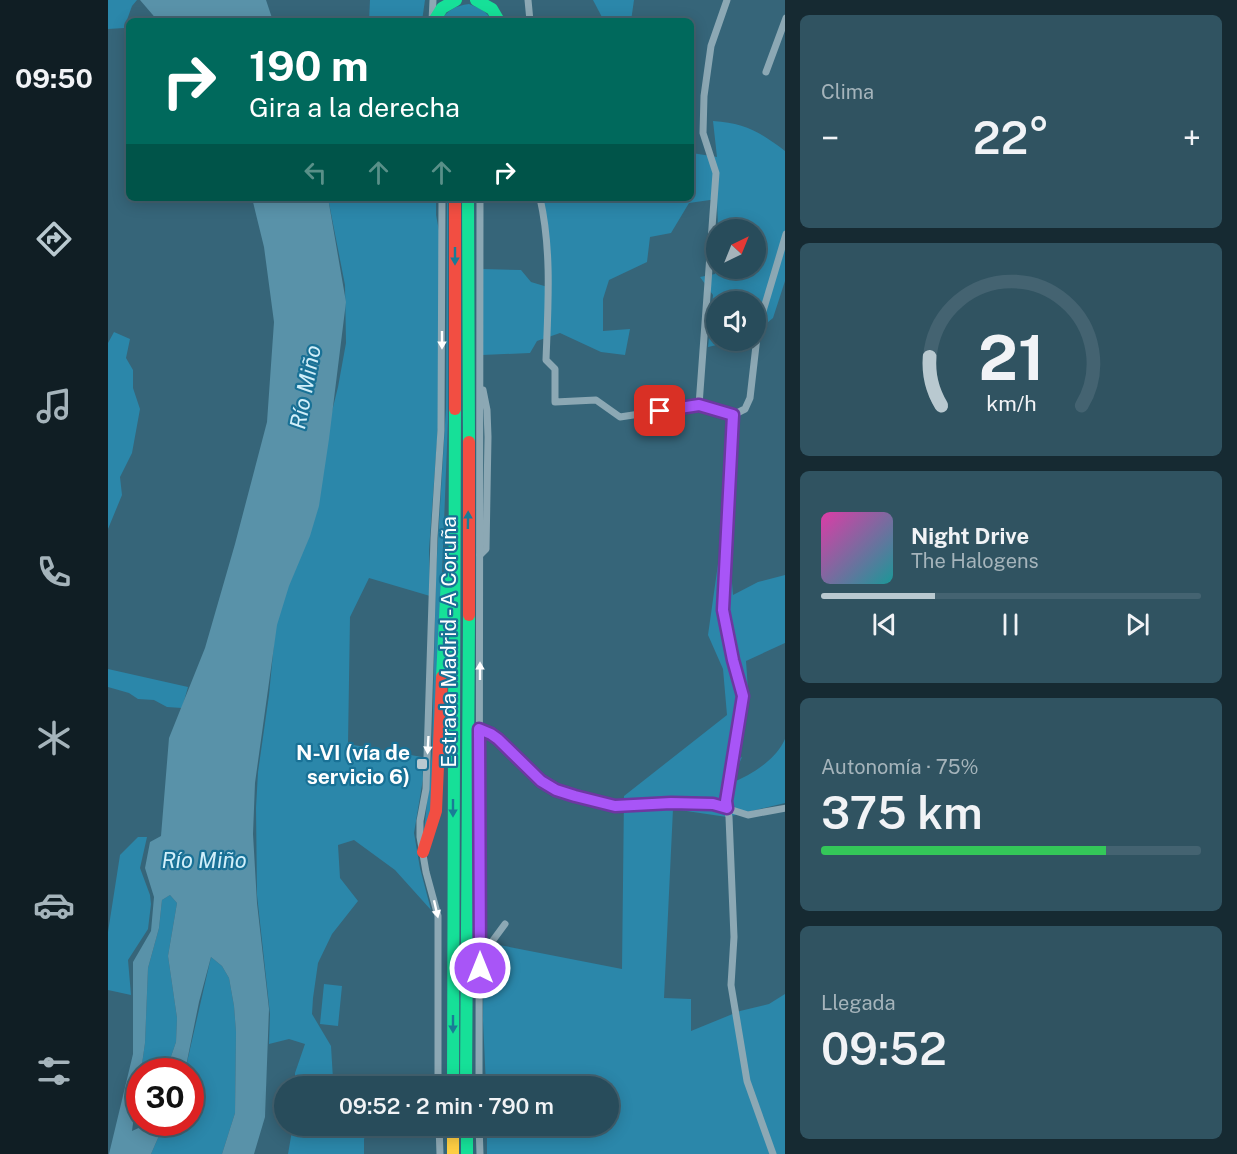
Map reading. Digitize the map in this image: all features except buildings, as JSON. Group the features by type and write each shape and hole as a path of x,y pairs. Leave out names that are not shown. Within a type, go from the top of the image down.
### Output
{"highway":[{"path":"476,0 492,9 496,18"},
{"path":"436,18 449,2"},
{"name":"Estrada Madrid - A Coruña","path":"453,1076 455,201"},
{"name":"Estrada Madrid - A Coruña","path":"466,1076 470,347 468,201"},
{"path":"423,852 433,828 436,811 454,457"},
{"path":"453,1136 453,1154"},
{"path":"466,1136 467,1154"}],"street":[{"path":"433,0 433,18"},
{"path":"528,0 530,18"},
{"path":"699,405 716,173 703,134 705,96 711,46 727,0"},
{"path":"766,72 785,21"},
{"path":"438,1076 438,916 426,872 420,821 426,789 434,538 441,430 442,201"},
{"path":"479,1076 480,201"},
{"path":"540,201 548,246 549,296 546,360 555,369 555,402 596,400 620,417 699,405 733,415 745,410 750,398 758,328 785,237"},
{"path":"733,415 723,610 743,696 726,801 734,937 732,985 747,1082 773,1154"},
{"path":"479,729 498,739 541,781 556,790 575,796 615,806 671,803 713,804 748,815 785,808"},
{"path":"480,950 491,943 505,924"},
{"path":"439,1136 440,1154"},
{"path":"479,1136 480,1154"}],"shaded area":[{"path":"108,0 137,0 126,18 124,28 108,29"},
{"path":"370,0 425,0 422,18 369,18"},
{"path":"593,0 634,0 631,18 602,18"},
{"path":"469,4 479,8 490,18 443,18 452,9"},
{"path":"713,121 743,126 785,151 785,281 773,318 766,324 766,291 710,291 700,277 706,276 706,279 766,279 766,219 718,219 717,199 689,203 671,233 650,237 647,262 609,280 603,299 603,331 630,329 625,355 601,352 560,333 537,341 530,353 482,355 482,269 521,270 531,282 551,288 541,201 694,201 694,153 717,157"},
{"path":"329,201 436,201 440,236 439,414 429,550 430,596 369,578 350,617 348,744 422,757 423,779 414,833 431,910 395,870 354,840 338,845 340,878 358,901 332,934 318,963 312,1014 331,1046 333,1076 295,1076 305,1044 289,1039 269,1044 270,1014 257,895 258,772 276,622 300,541 338,387 346,343 345,285"},
{"path":"448,201 448,420 433,805 424,832 432,751 436,572 446,408"},
{"path":"114,332 130,339 126,358 133,370 133,388 140,409 132,453 120,477 122,495 108,529 108,343"},
{"path":"719,557 730,559 733,595 758,582 785,575 785,643 746,661 748,690 740,758 742,757 731,783 762,766 776,754 785,739 785,803 727,817 673,809 664,998 691,999 691,1031 740,1011 769,1004 785,994 785,1154 487,1154 487,1136 619,1136 619,1076 486,1076 483,1020 484,942 622,969 624,796 727,715 723,669 708,635"},
{"path":"108,669 188,687 182,708 167,707 154,700 138,699 129,693 108,687"},
{"path":"138,837 147,837 140,868 151,904 148,929 128,960 131,995 108,990 108,932 120,855"},
{"path":"170,895 177,903 168,956 177,1018 176,1042 170,1058 143,1058 148,968 159,928 162,900"},
{"path":"211,957 222,966 229,978 234,1006 235,1113 222,1154 151,1154 159,1136 204,1136 204,1058 188,1058"},
{"path":"324,984 342,986 338,1026 320,1024"},
{"path":"291,1136 365,1136 364,1154 288,1154"}],"water":[{"path":"140,0 266,0 272,18 155,18"},
{"name":"Río Miño","path":"253,201 329,201 346,302 329,439 319,506 277,625 255,783 253,834 257,903 269,1009 265,1117 254,1154 222,1154 235,1113 236,1032 229,978 222,966 211,957 188,1058 170,1058 176,1042 177,1018 168,956 177,903 170,895 162,900 159,928 148,968 143,1058 132,1058 133,962 151,931 154,897 145,868 150,842 161,836 169,738 205,648 267,422 274,322 264,247"},
{"name":"Río Miño","path":"126,1083 126,1136 159,1136 151,1154 109,1154"}],"traffic: fast":[{"path":"436,18 442,8 456,0"},
{"path":"476,0 492,9 497,18"},
{"path":"468,201 469,442"},
{"path":"453,1076 455,409"},
{"path":"442,677 447,578"},
{"path":"466,1076 469,615"},
{"path":"467,1136 467,1154"}],"traffic: slow":[{"path":"453,1136 453,1154"}],"traffic: jam":[{"path":"455,201 455,409"},
{"path":"469,442 469,615"},
{"path":"423,852 436,811 442,677"}],"place":[{"name":"N-VI (vía de servicio 6)","path":"422,764"}],"route":[{"path":"480,968 479,729 498,739 541,781 556,790 615,806 671,803 713,804 727,808 726,801 743,696 723,610 733,415 699,405 660,411"}]}
